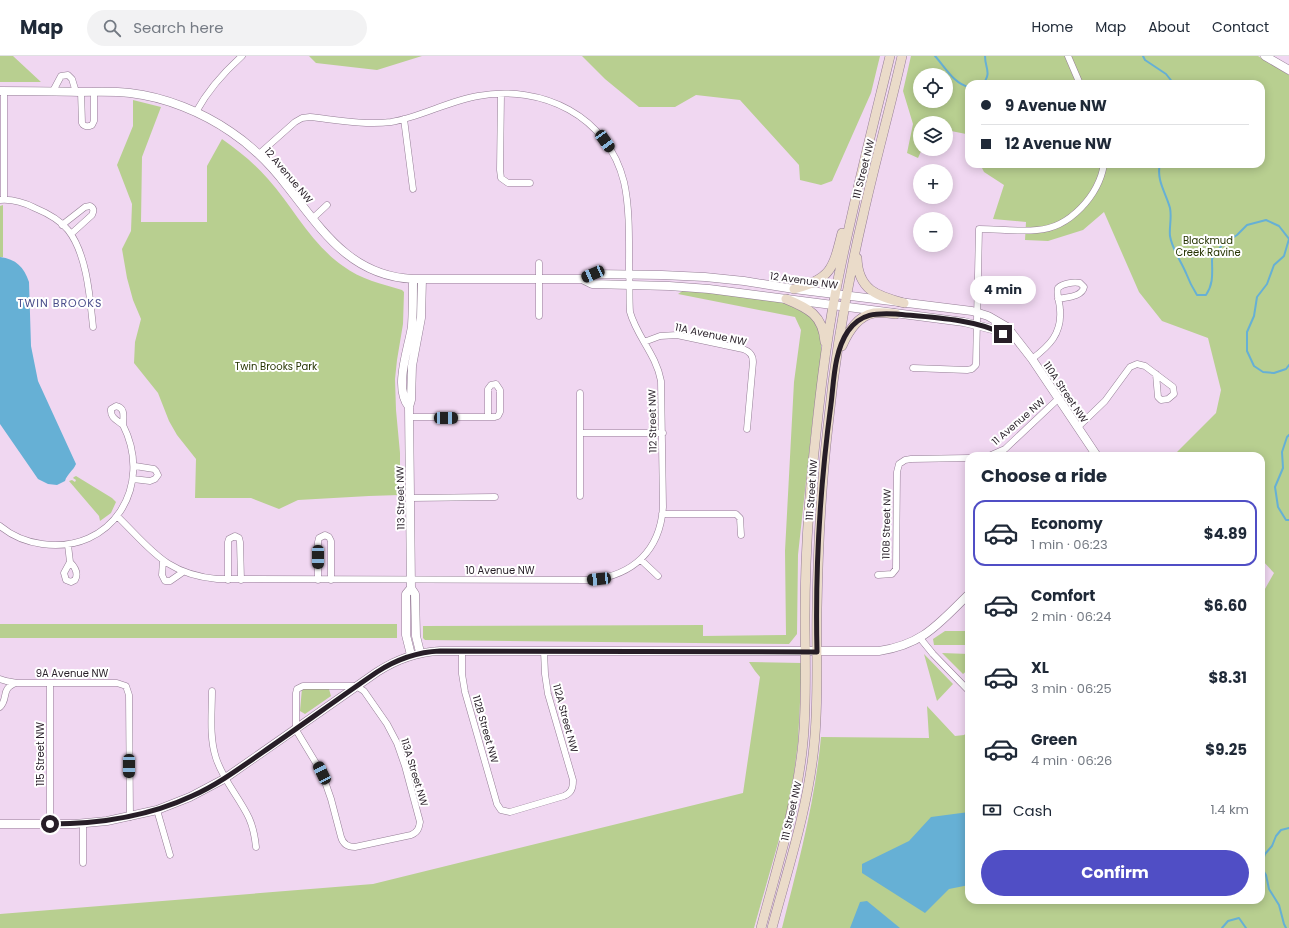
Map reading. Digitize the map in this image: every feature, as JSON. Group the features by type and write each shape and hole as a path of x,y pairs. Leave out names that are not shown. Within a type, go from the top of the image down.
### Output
{"main road":[{"name":"111 Street NW","path":"761,928 794,800 800,760 805,703 806,556 809,507 825,356 835,294 857,192 890,56"},
{"name":"111 Street NW","path":"772,928 802,816 814,744 817,704 818,553 821,508 828,424 844,306 864,209 902,56"},
{"path":"794,289 810,285 823,278 829,271 837,253 847,214 857,192"},
{"path":"857,244 858,267 866,286 876,294 904,303"},
{"path":"786,299 809,309 819,321 824,334 825,356"},
{"path":"837,356 848,332 857,322 874,313 896,314"}],"street":[{"path":"196,112 215,83 232,64 242,56"},
{"path":"1068,56 1078,80"},
{"path":"1265,56 1289,70"},
{"path":"54,91 61,76 68,75 72,79 79,92 82,123 85,126 92,125 94,121 94,92"},
{"path":"2,91 2,200 29,205 43,211 62,224 71,234 80,253 85,270 93,327"},
{"name":"12 Avenue NW","path":"2,91 129,92 159,98 196,112 230,131 259,154 287,185 329,239 344,253 368,268 385,274 422,280 582,279 593,274 705,277 744,281 904,303 1004,325 1032,359"},
{"path":"501,94 501,178 508,183 530,183"},
{"name":"112 Street NW","path":"259,154 296,122 302,118 310,116 368,123 385,122 404,119 468,98 501,94 527,95 555,102 574,112 591,126 605,141 619,166 626,192 629,303 636,328 656,362 661,381 663,433 662,514 656,535 641,560"},
{"path":"404,119 413,189"},
{"path":"912,368 967,370 972,369 977,362 979,229 1035,230 1060,222 1079,209 1093,194 1101,177 1103,168"},
{"name":"12 Avenue NW","path":"312,219 327,205"},
{"path":"62,224 85,206 90,206 93,208 94,211 92,215 71,234"},
{"path":"539,263 539,316"},
{"name":"113 Street NW","path":"409,407 404,400 403,375 412,324 413,279"},
{"name":"12 Avenue NW","path":"582,279 592,284 702,288 896,314 978,319 992,329 1014,338"},
{"name":"113 Street NW","path":"420,652 416,636 415,594 411,588 409,407 411,400 412,366 421,318 422,280"},
{"name":"110A Street NW","path":"1058,299 1060,316 1057,331 1048,346 1032,359 1094,452"},
{"name":"11A Avenue NW","path":"644,342 660,336 677,334 743,349 751,353 753,362 746,429"},
{"path":"1078,427 1105,401 1132,366 1137,364 1143,365 1156,374"},
{"path":"409,417 488,417 495,417 498,416 500,412 500,390 496,384 491,385 488,389 488,417"},
{"path":"580,393 580,496"},
{"name":"11 Avenue NW","path":"998,452 1005,449 1058,399"},
{"path":"0,527 14,535 32,542 47,545 68,545 98,533 117,516 128,499 133,479 134,466 131,442 123,424"},
{"path":"580,433 663,433"},
{"name":"110B Street NW","path":"878,575 892,574 896,569 898,466 902,462 911,459 965,458"},
{"path":"133,479 150,481 155,479 158,475 154,469 134,466"},
{"path":"410,498 494,498"},
{"path":"662,514 736,514 740,518 741,535"},
{"name":"10 Avenue NW","path":"117,516 163,561 184,572 208,579 591,580 615,575 641,560"},
{"path":"228,580 228,542 231,537 235,536 240,542 241,580"},
{"path":"318,580 318,542 321,536 325,536 329,537 331,541 331,580"},
{"path":"68,545 70,562"},
{"path":"641,560 658,576"},
{"path":"163,561 162,575 165,581 170,582 184,572"},
{"name":"113 Street NW","path":"411,588 406,594 406,635 411,655"},
{"path":"0,824 83,824 106,821 130,817 156,810 190,797 224,779 386,666 420,652 879,651 898,647 920,638 929,632 965,598"},
{"path":"920,638 933,654 965,687"},
{"name":"112B Street NW","path":"462,651 462,674 465,692 497,804 501,810"},
{"name":"112A Street NW","path":"501,810 507,812 513,811 564,796 572,790 573,780 546,686 544,651"},
{"name":"9A Avenue NW","path":"0,679 17,683 117,683 126,686 129,695 130,817"},
{"path":"0,707 4,701 4,692 6,689 17,683"},
{"name":"115 Street NW","path":"50,683 50,824"},
{"path":"296,730 296,693 300,687 307,685 356,686"},
{"name":"113A Street NW","path":"296,730 322,773 331,799 342,841 346,845 355,847 411,835 419,829 420,822 405,766 397,744 386,724 364,691 356,686"},
{"path":"212,691 212,745 216,760 224,779 248,817 255,835 256,847"},
{"path":"156,810 170,854"},
{"path":"83,824 83,863"}],"green space":[{"path":"0,56 13,56 41,82 0,82"},
{"path":"309,56 422,56 377,70 316,63"},
{"path":"582,56 880,56 871,93 832,181 821,185 800,180 799,165 740,100 696,95 675,107 639,107 605,79"},
{"name":"Blackmud Creek Ravine","path":"911,56 1258,56 1289,75 1289,928 782,928 800,857 815,785 821,737 929,738 927,706 955,736 965,734 965,904 1265,904 1265,589 1274,573 1265,563 1265,452 1177,452 1216,413 1221,390 1208,338 1162,321 1139,292 1104,212 1083,230 1048,241 1025,240 1026,222 993,219 1004,185 984,172 982,168 1265,168 1265,80 965,80 965,134 953,131 953,116 913,116 913,124 903,91"},
{"name":"Twin Brooks Park","path":"133,100 161,107 142,157 141,222 207,222 207,166 222,139 263,173 321,247 332,257 350,271 371,281 402,290 404,292 403,324 395,379 400,453 400,495 298,500 279,509 251,498 195,498 196,459 177,435 169,421 158,393 134,363 135,342 141,319 133,300 127,278 122,249 131,231 132,204 117,165 133,126"},
{"name":"Blackmud Creek Ravine","path":"913,124 913,156 907,153"},
{"path":"3,205 3,257 0,257 0,206"},
{"path":"684,290 776,301 806,310 816,320 821,334 821,355 798,555 797,634 789,644 425,640 423,638 423,626 703,625 703,636 786,635 785,551 794,382 801,330 795,317 678,294"},
{"path":"76,476 116,502 111,513 100,521 99,516 69,481 72,480 75,482 76,480 73,478"},
{"path":"0,624 397,624 397,638 0,638"},
{"path":"945,631 965,631 965,645 934,645 933,639"},
{"path":"942,653 965,654 965,672 963,674"},
{"path":"924,654 953,684 937,701"},
{"path":"749,662 802,663 798,742 791,797 754,928 0,928 0,914 373,884 743,793 760,677"},
{"path":"302,688 329,689 331,696 305,714 300,711"}],"water":[{"path":"0,257 11,260 19,265 25,272 29,282 31,346 38,381 76,464 65,481 57,485 48,484 38,479 0,424"},
{"path":"965,813 965,886 949,889 925,913 862,873 862,864 909,841 931,817"},
{"path":"867,901 900,928 850,928 860,902"}],"waterway":[{"path":"935,56 954,79 965,85"},
{"path":"985,56 988,73 986,80"},
{"path":"1143,56 1145,60 1166,74 1171,80"},
{"path":"1159,168 1160,181 1171,212 1171,241 1197,295 1206,295 1209,291 1212,278 1212,259 1222,245 1237,235 1247,225 1266,220 1279,226 1289,239 1284,256 1274,265 1267,284 1257,297 1254,316 1247,332 1247,351 1254,366 1263,372 1274,373 1286,369 1289,365"},
{"path":"1289,435 1282,452 1283,468 1275,487 1278,507 1286,520 1289,520"},
{"path":"1265,854 1272,846 1276,836 1281,830 1289,828"},
{"path":"1265,873 1269,889 1279,905 1286,928"},
{"path":"1222,928 1228,921 1239,918 1246,928"}],"district":[{"name":"TWIN BROOKS","path":"60,303"}],"route":[{"path":"50,824 94,823 118,819 143,814 190,797 224,779 386,666 420,652 817,652 818,553 828,424 837,356 848,332 863,318 874,313 885,313 971,323 1003,334"}]}
